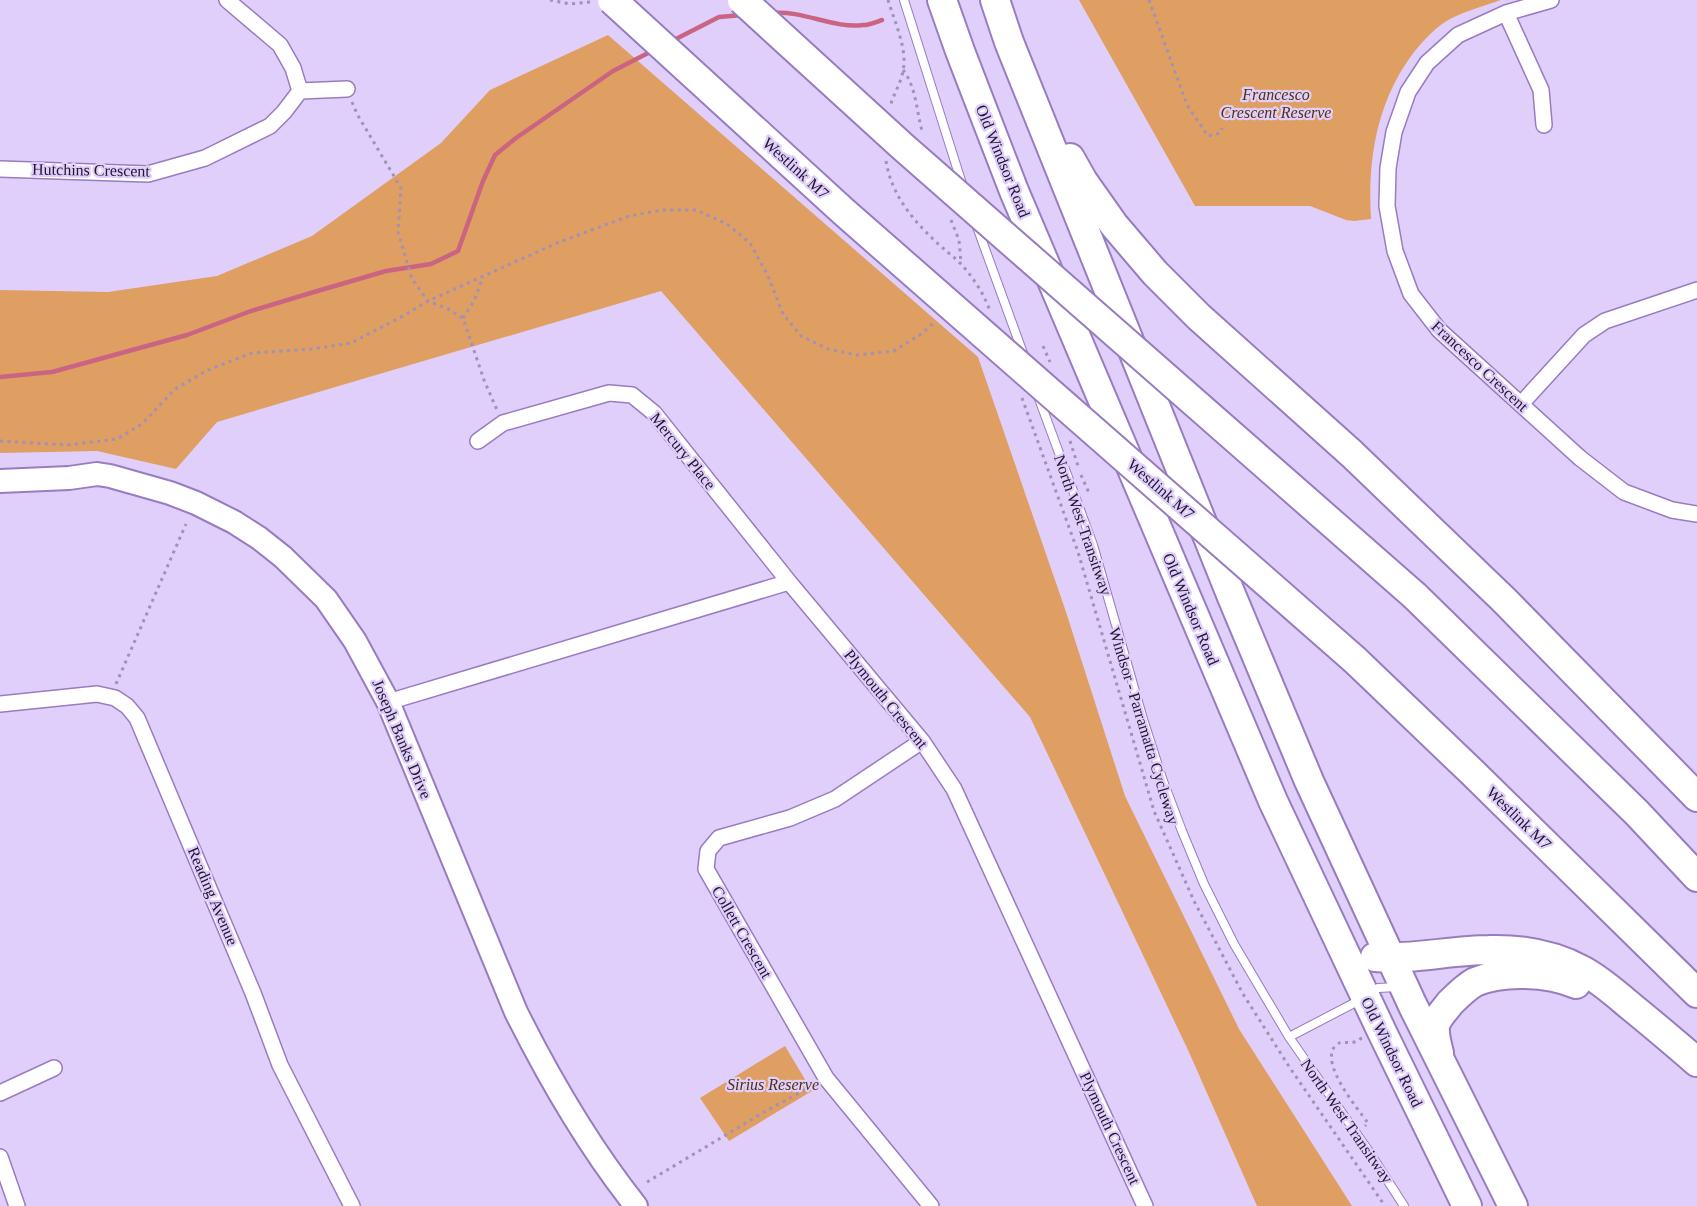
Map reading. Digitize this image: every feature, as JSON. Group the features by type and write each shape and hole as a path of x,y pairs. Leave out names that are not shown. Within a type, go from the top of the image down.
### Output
{"highway":[{"name":"Westlink M7","path":"612,0 844,212 1355,660 1697,993"},
{"path":"742,0 902,146 1415,596 1637,813 1697,877"},
{"name":"Old Windsor Road","path":"942,0 1028,224 1273,801 1323,910 1467,1206"},
{"path":"994,0 1241,619 1309,781 1405,990 1513,1206"},
{"path":"1009,42 1083,181 1114,225 1155,273 1208,325 1352,454 1504,600 1697,797"},
{"path":"1323,910 1349,948 1359,955 1391,958 1512,950 1559,960 1601,981 1697,1063"},
{"path":"1441,1061 1435,1033 1438,1019 1444,1011 1466,988 1476,982 1495,975 1514,974 1571,982 1604,996 1697,1063"}],"street":[{"path":"227,0 280,45 293,68 300,91 347,89"},
{"name":"Francesco Crescent","path":"1551,0 1506,13 1458,35 1427,63 1408,92 1394,132 1388,168 1387,206 1395,251 1412,294 1439,330 1580,458 1624,492 1672,510 1697,514"},
{"path":"1506,13 1541,90 1544,124"},
{"name":"Hutchins Crescent","path":"0,169 148,174 205,158 270,126 300,91"},
{"path":"1521,405 1584,335 1605,321 1697,290"},
{"name":"Mercury Place","path":"478,441 503,423 609,393 632,395 654,412 789,582"},
{"name":"Joseph Banks Drive","path":"0,481 97,474 170,493 234,522 259,538 283,557 326,599 355,641 388,702 520,1021 549,1076 586,1136 636,1206"},
{"path":"388,702 789,582"},
{"name":"Plymouth Crescent","path":"789,582 922,741 954,789 1145,1206"},
{"path":"0,704 97,694 110,697"},
{"name":"Reading Avenue","path":"110,697 127,706 137,718 253,993 280,1065 352,1206"},
{"name":"Collett Crescent","path":"922,741 835,799 790,818 719,837 708,851 706,869 826,1078 931,1206"},
{"path":"0,1093 54,1068"},
{"path":"0,1157 17,1206"}],"lane":[{"name":"North West Transitway","path":"904,0 982,241 1093,545 1143,719 1182,831 1204,884 1260,991 1404,1206"},
{"path":"1289,1037 1378,988 1396,987 1405,990"}],"path":[{"path":"550,0 570,4 596,0"},
{"path":"888,0 900,38 903,70 888,113"},
{"path":"1149,0 1187,105 1208,136 1220,133 1222,128"},
{"path":"347,89 357,114 401,188 398,232 412,279 428,301 447,308 463,318 484,380 503,423"},
{"path":"885,152 887,169 904,207 914,220 961,264 986,301 990,312"},
{"path":"0,441 67,445 117,439 142,424 175,389 208,370 252,353 312,349 351,343 428,301 557,243 629,216 662,210 696,210 727,224 750,243 768,276 783,315 801,336 828,349 857,355 894,351 921,334 938,319"},
{"path":"463,318 474,301 484,276"},
{"path":"972,291 978,288"},
{"name":"Windsor - Parramatta Cycleway","path":"1019,391 1078,552 1154,811 1194,901 1243,994 1284,1059 1385,1206"},
{"path":"110,697 186,524"},
{"path":"1354,1043 1337,1044 1332,1055 1332,1064 1338,1079 1368,1123"},
{"path":"647,1182 826,1078"}],"green space":[{"name":"Francesco Crescent Reserve","path":"1079,0 1501,0 1463,13 1442,24 1424,40 1404,66 1384,108 1375,144 1372,162 1371,219 1354,221 1310,206 1195,206"},
{"path":"608,35 978,357 1065,609 1125,796 1239,1029 1352,1206 1257,1206 1188,1050 1030,717 661,291 217,422 176,469 97,451 0,453 0,290 108,292 217,276 312,236 441,143 490,90"},
{"name":"Sirius Reserve","path":"785,1046 812,1091 729,1141 700,1098"}],"waterway":[{"path":"772,13 795,14 852,26 882,20"},
{"path":"670,42 719,17 743,15"},
{"path":"0,377 52,372 187,335 251,311 386,271 431,264 458,251 483,181 495,155 613,71 652,51"}]}
